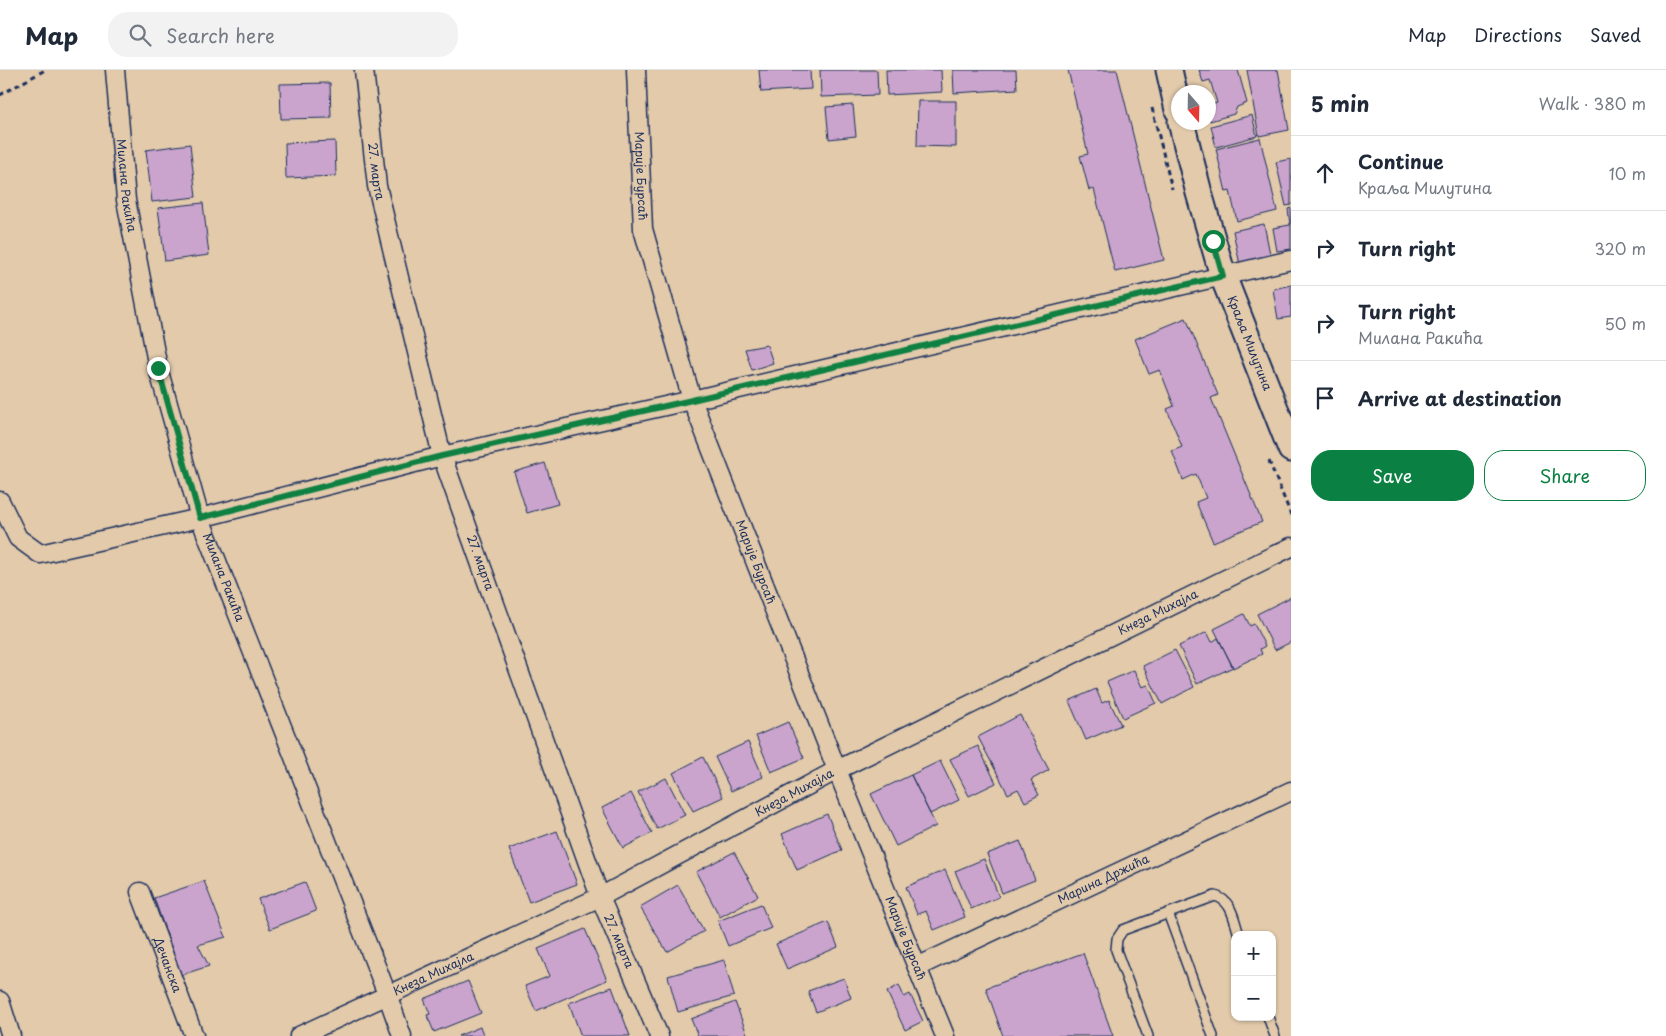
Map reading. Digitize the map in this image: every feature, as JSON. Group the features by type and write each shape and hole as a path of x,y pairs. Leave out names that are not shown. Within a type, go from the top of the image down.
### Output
{"street":[{"name":"Милана Ракића","path":"115,70 126,200 158,368 200,518 402,1036"},
{"name":"27. марта","path":"364,70 377,186 442,456 600,897 659,1036"},
{"name":"Марије Бурсаћ","path":"636,70 643,229 692,400 837,770 945,1036"},
{"path":"1170,70 1173,85"},
{"name":"Краља Милутина","path":"1183,130 1223,276 1291,449"},
{"path":"0,501 18,538 40,554 200,518 442,456 692,400 1291,260"},
{"name":"Кнеза Михајла","path":"299,1036 600,897 837,770 1291,547"},
{"name":"Марина Држића","path":"917,967 1291,790"},
{"name":"Дечанска","path":"140,892 194,1036"},
{"path":"0,1001 11,1036"}],"lane":[{"path":"1148,1036 1116,950 1117,939 1122,930 1215,896 1222,898 1228,903 1238,931"},
{"path":"1168,913 1213,1036"},
{"path":"1269,1021 1275,1036"}],"path":[{"path":"0,94 45,70"}],"building":[{"path":"759,70 810,70 811,89 761,92"},
{"path":"820,70 877,70 878,95 821,97"},
{"path":"886,70 941,70 942,92 887,95"},
{"path":"953,70 1016,70 1017,89 954,93"},
{"path":"1068,70 1117,70 1164,260 1115,272 1094,189 1089,190 1080,156 1088,154"},
{"path":"1199,70 1238,70 1247,103 1237,107 1234,114 1216,119 1216,85 1212,85 1210,80 1203,82"},
{"path":"1247,70 1278,70 1289,130 1259,136"},
{"path":"330,83 331,118 281,119 280,84"},
{"path":"918,101 956,101 956,147 917,146"},
{"path":"853,105 856,136 829,139 826,107"},
{"path":"1252,115 1257,136 1216,147 1212,130 1216,130 1216,125"},
{"path":"1260,138 1277,211 1237,221 1230,191 1226,192 1216,149"},
{"path":"335,141 336,176 286,178 285,143"},
{"path":"190,144 196,197 152,202 146,150"},
{"path":"1291,159 1291,205 1286,206 1276,162"},
{"path":"203,203 209,255 165,261 158,208"},
{"path":"1291,208 1291,249 1277,251 1273,228 1290,225 1288,209"},
{"path":"1264,224 1271,259 1240,265 1233,231"},
{"path":"1291,285 1291,317 1278,319 1273,289"},
{"path":"1186,318 1218,395 1211,398 1262,522 1213,542 1196,502 1206,498 1196,474 1183,480 1172,451 1182,447 1167,409 1174,406 1160,370 1149,374 1135,339"},
{"path":"767,345 773,363 752,370 745,349"},
{"path":"545,463 558,504 527,513 514,472"},
{"path":"1291,597 1291,642 1275,650 1257,614"},
{"path":"1244,614 1250,626 1254,624 1265,646 1260,649 1262,654 1233,668 1214,629"},
{"path":"1207,632 1212,642 1218,638 1233,667 1197,684 1179,646"},
{"path":"1175,650 1194,687 1162,704 1143,666"},
{"path":"1134,670 1142,687 1148,685 1156,703 1123,718 1107,682"},
{"path":"1096,689 1102,703 1109,700 1121,725 1086,740 1069,701"},
{"path":"1020,715 1049,770 1031,780 1039,795 1025,802 1018,789 1008,794 978,737"},
{"path":"788,722 804,758 771,772 756,736"},
{"path":"748,742 763,777 731,791 715,757"},
{"path":"978,746 996,783 969,796 950,759"},
{"path":"703,757 723,797 693,811 673,773"},
{"path":"940,761 959,800 930,814 911,775"},
{"path":"911,775 936,826 896,846 871,794"},
{"path":"666,778 685,815 657,829 638,792"},
{"path":"631,793 652,833 623,848 602,808"},
{"path":"827,814 842,850 797,870 782,834"},
{"path":"557,831 577,884 529,902 509,849"},
{"path":"1020,841 1035,880 1002,893 987,854"},
{"path":"734,852 758,896 720,917 696,872"},
{"path":"984,859 999,897 971,909 955,871"},
{"path":"945,870 965,917 934,930 926,911 917,914 906,887"},
{"path":"204,881 226,937 198,945 209,966 181,975 154,898"},
{"path":"305,882 316,911 270,929 258,899"},
{"path":"678,885 704,931 667,952 640,907"},
{"path":"761,904 771,928 728,946 718,921"},
{"path":"828,922 838,947 787,969 776,944"},
{"path":"585,929 607,980 536,1011 525,986 550,976 538,949"},
{"path":"1083,953 1113,1036 1003,1036 986,988"},
{"path":"724,960 734,996 678,1012 668,976"},
{"path":"844,978 851,998 816,1012 808,991"},
{"path":"468,981 481,1013 434,1032 427,1015 430,1014 424,999"},
{"path":"899,985 904,997 910,994 923,1021 905,1030 887,992"},
{"path":"612,987 630,1036 581,1036 569,1003"},
{"path":"735,1002 747,1034 742,1036 698,1036 691,1019"},
{"path":"480,1027 484,1036 458,1036"}],"route":[{"path":"158,368 200,518 442,456 692,400 1223,276 1213,241"}]}
